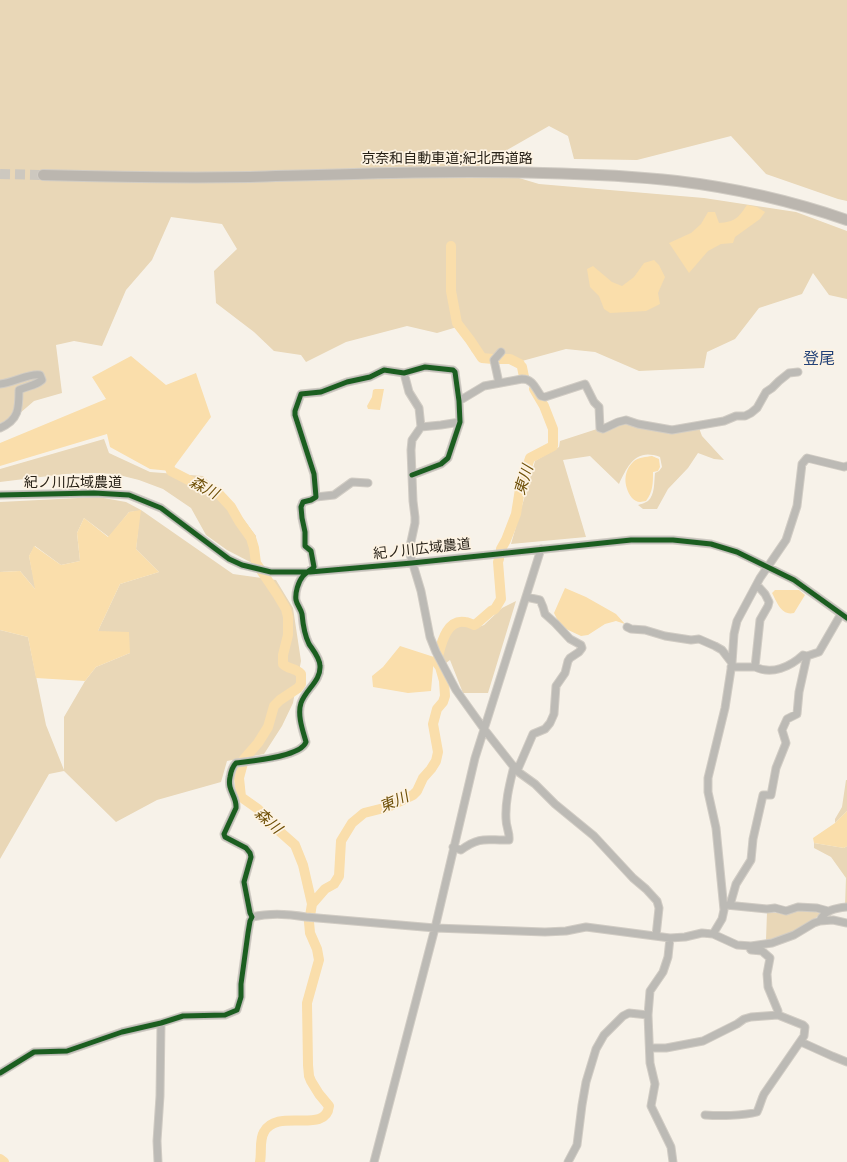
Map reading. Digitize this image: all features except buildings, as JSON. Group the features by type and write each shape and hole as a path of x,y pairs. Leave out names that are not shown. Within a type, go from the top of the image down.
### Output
{"highway":[{"name":"京奈和自動車道;紀北西道路","path":"43,175 248,177 420,171 492,171 620,176 678,181 727,189 774,199 847,220"}],"street":[{"path":"499,384 494,360 501,352"},
{"path":"316,497 314,474 295,415 301,394 321,392 347,382 370,377 384,370 404,373 425,367 453,370 455,372 459,401 460,422 446,460 441,464 412,475"},
{"path":"459,401 484,386 527,379 531,381 541,396 545,397 586,384 594,402 599,407 600,428 603,429 626,420 638,424 672,430 724,421 736,416 745,416 757,408 766,392 779,381 789,373 798,372"},
{"path":"404,373 409,392 419,408 420,426 412,440 411,450 413,502 416,517 410,550 412,563 421,591 430,637 436,652 456,690 484,729 516,768 555,804 594,836 633,878 657,901 659,908 656,936"},
{"path":"0,384 10,383 35,375 40,375 42,380 35,385 20,390 17,414 8,425 0,428"},
{"path":"420,426 460,422"},
{"path":"727,905 716,828 708,792 708,778 725,708 737,621 757,585 786,540 797,506 802,464 807,458 844,467 847,466"},
{"path":"0,1073 34,1052 67,1052 122,1032 183,1016 225,1015 237,1010 241,997 241,984 248,933 252,917 244,882 251,857 246,848 224,837 236,808 236,804 228,784 230,773 232,767 236,763 273,758 297,751 305,745 306,742 300,716 300,708 305,696 318,679 320,664 304,631 301,612 296,600 296,594 303,575 310,572 314,567 311,551 305,546 305,532 301,507 304,502 316,497 334,495 352,482 368,483"},
{"name":"紀ノ川広域農道","path":"0,495 94,493 129,495 160,508 229,559 271,572 310,572 412,563 631,540 673,540 711,544 737,552 794,580 844,616"},
{"path":"374,1162 435,928 475,758 541,549"},
{"path":"755,667 760,620 768,606 765,594 757,585"},
{"path":"454,847 461,850 469,844 485,839 509,840 510,835 507,830 506,818 509,789 516,768 533,734 545,729 550,722 554,714 556,686 565,674 570,658 582,648 581,645 570,639 545,614 540,600 526,597"},
{"path":"732,665 755,667 762,670 776,670 786,667 794,663 803,655 807,656 819,652 844,616"},
{"path":"627,627 631,629 645,630 665,636 699,640 722,650 732,665"},
{"path":"713,934 722,919 724,910 736,884 751,860 753,839 762,795 771,796 776,768 786,743 782,730 787,719 797,714 799,692 807,656"},
{"path":"727,905 768,909 775,908 786,911 798,907 817,908 828,911 847,907"},
{"path":"820,921 822,916 828,911"},
{"path":"252,917 261,915 297,915 435,928 546,932 566,931 586,927 670,938 685,937 702,933 713,934 737,946 772,943 794,935 820,921 833,920 847,923"},
{"path":"670,938 668,957 663,972 650,991 648,1015 650,1063 655,1084 651,1106 671,1147 673,1162"},
{"path":"748,946 751,950 762,951 770,958 767,974 768,986 778,1011 778,1015"},
{"path":"568,1162 577,1145 586,1082 596,1049 604,1035 623,1016 629,1013 648,1015"},
{"path":"650,1048 666,1048 703,1041 744,1019 751,1017 778,1015 803,1024 805,1027 805,1032 801,1042 764,1094 757,1112 750,1114 719,1116 705,1115"},
{"path":"158,1162 157,1141 160,1096 161,1023"},
{"path":"801,1042 847,1062"}],"shaded area":[{"path":"0,0 847,0 847,201 766,174 731,136 637,160 574,159 568,136 549,126 479,166 539,184 704,198 796,212 847,231 847,299 829,295 813,273 802,294 759,308 735,339 707,352 704,368 639,371 595,352 566,349 522,361 490,358 472,352 468,341 457,327 437,333 407,326 346,342 306,362 301,355 274,351 254,332 216,303 214,271 237,249 222,224 171,217 152,260 126,290 102,346 74,341 56,345 62,393 34,401 12,420 0,423"},
{"path":"747,205 757,207 765,212 760,219 735,237 733,243 721,244 708,251 689,273 669,243 691,233 701,224 708,212 715,212 719,223 729,222 736,218"},
{"path":"654,260 659,265 665,277 658,293 660,304 646,311 610,313 604,309 599,296 590,287 587,269 593,266 612,282 622,286 634,277 644,263"},
{"path":"131,356 166,385 196,373 211,417 171,471 150,469 110,447 107,434 0,466 0,443 106,399 92,377"},
{"path":"384,389 380,410 368,409 367,406 372,397 373,390"},
{"path":"626,424 638,428 671,432 699,428 702,436 724,460 714,459 698,453 688,468 668,489 657,509 643,509 638,505 648,501 652,495 655,473 662,467 660,457 645,455 634,460 626,470 619,484 590,456 563,460 586,537 511,544 535,461 559,447 560,441 597,429 604,433 615,426"},
{"path":"104,439 109,453 150,472 203,476 235,508 256,536 252,563 227,550 206,535 191,508 163,489 139,480 115,474 93,473 65,474 0,482 0,469"},
{"path":"652,456 659,459 660,467 658,471 653,472 652,487 648,498 646,501 638,502 632,498 627,489 626,474 630,465 634,461 640,458"},
{"path":"98,497 126,502 141,510 233,574 276,580 293,608 301,661 293,703 282,726 264,754 227,761 221,782 157,800 116,822 64,771 49,774 0,859 0,630 28,637 46,725 64,770 64,717 85,681 96,667 130,653 98,631 120,584 159,572 136,549 140,511 129,512 109,537 84,518 77,533 80,561 61,565 35,546 29,556 36,590 20,571 0,572 0,502"},
{"path":"141,510 136,549 159,572 120,584 98,631 129,632 130,653 96,667 85,681 36,678 28,637 0,630 0,572 20,571 35,589 29,556 34,546 61,565 80,561 77,533 84,518 108,537 129,512"},
{"path":"565,588 586,597 616,614 625,624 616,621 605,624 588,635 581,636 566,629 559,623 554,613"},
{"path":"775,590 799,590 805,595 794,613 790,613 780,608 772,593"},
{"path":"516,601 488,693 463,693 450,660 446,663 442,656 448,637 455,628 460,626 466,626 474,629 484,625 502,608"},
{"path":"400,646 434,657 431,691 408,693 373,687 372,676 383,667"},
{"path":"846,780 847,811 835,823 835,819 842,807"},
{"path":"847,811 847,846 844,848 814,843 813,838 835,823"},
{"path":"814,843 844,848 847,846 847,906 845,906 846,878 831,857 814,848"},
{"path":"800,910 817,910 823,913 789,933 766,940 767,912 788,914"}],"waterway":[{"name":"東川","path":"451,246 451,291 457,323 482,358 493,359"},
{"name":"東川","path":"495,359 510,359 520,364"},
{"name":"東川","path":"522,367 524,377"},
{"name":"東川","path":"501,549 516,514 520,489 530,458 553,446 553,429 544,406 534,389"},
{"name":"森川","path":"166,458 171,471 204,488 218,493 231,507 251,538 256,563 286,609 288,617 288,635 283,655 283,664 301,674 301,684 298,688 274,706 268,727 258,743 244,759 239,778 241,797 258,809 269,822 295,845 303,865 312,904 309,922 310,933 317,949 319,960 307,1003 309,1076 319,1094 329,1106 326,1114 319,1119 279,1121 270,1125 262,1135 260,1162"},
{"name":"東川","path":"439,653 444,637 450,627 459,622 474,625 495,609 501,599 499,559"},
{"name":"東川","path":"312,904 325,889 334,884 339,876 341,841 352,823 364,813 388,807 413,795 417,791 423,778 436,761 438,752 433,724 437,709 443,702 445,696 444,681 440,667 437,663 438,658"},
{"path":"0,1159 4,1162"}],"tunnel":[{"path":"0,174 43,175"}],"cycle path":[{"path":"0,1073 34,1052 67,1051 122,1032 183,1016 225,1015 237,1010 241,997 241,984 248,933 252,917 244,882 251,857 246,848 225,837 224,834 236,808 229,782 231,773 236,763 286,755 302,747 306,742 300,718 301,703 306,693 316,681 320,671 319,660 306,637 302,614 296,597 297,588 301,578 314,567 311,551 305,546 305,532 301,507 303,502 316,497 314,474 295,415 301,394 321,392 347,382 370,377 384,370 404,373 425,367 453,370 455,372 459,401 460,422 448,458 441,464 412,475"},
{"path":"0,495 94,493 129,495 161,508 229,559 242,565 271,572 310,572 412,563 631,540 673,540 711,544 737,552 794,580 847,618"}],"district":[{"name":"登尾","path":"819,359"}]}
